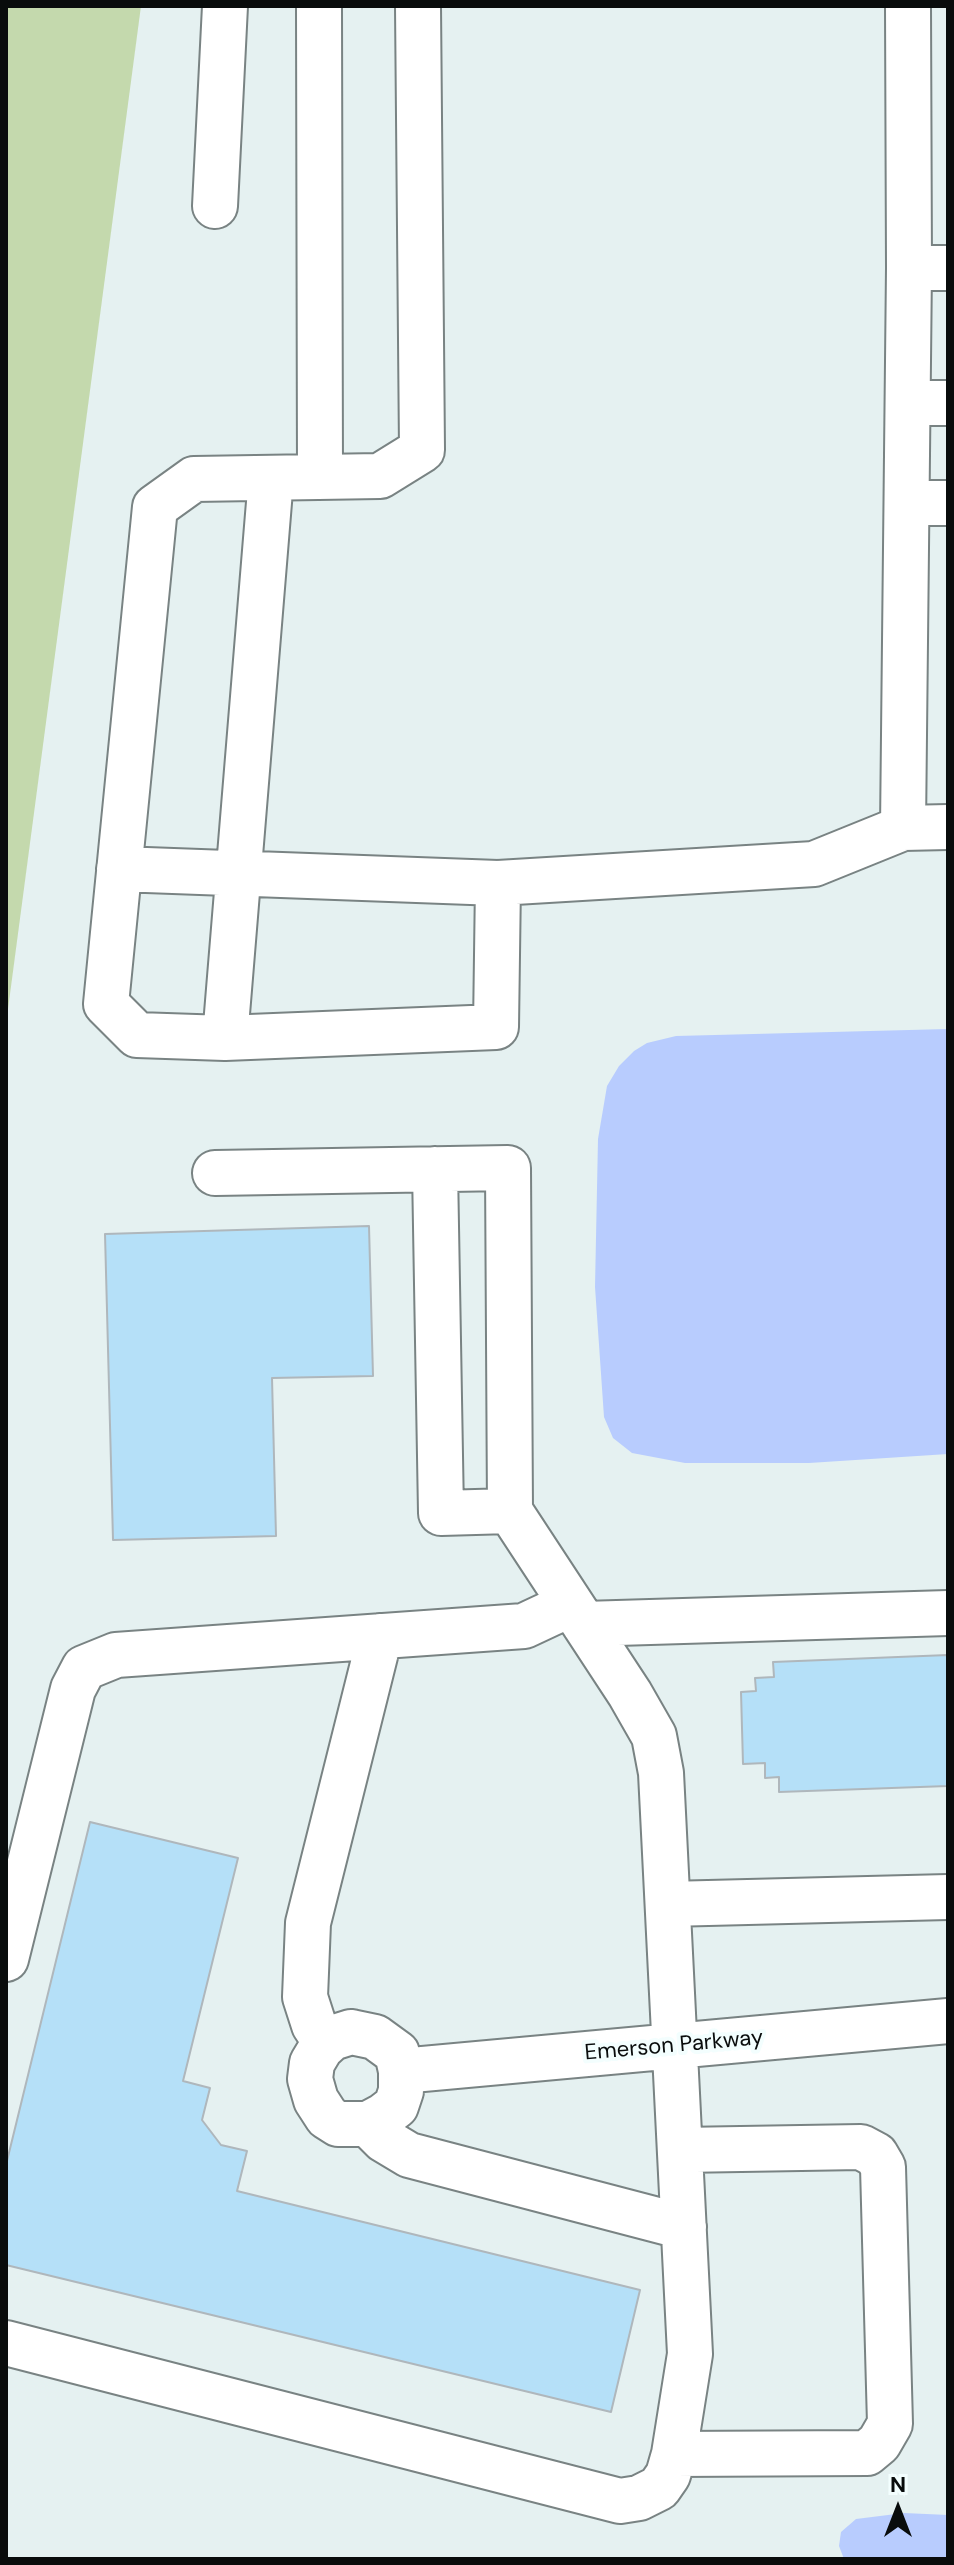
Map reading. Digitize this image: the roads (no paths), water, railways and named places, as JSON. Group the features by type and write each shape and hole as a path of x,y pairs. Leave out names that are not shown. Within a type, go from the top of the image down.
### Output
{"street":[{"path":"215,206 225,6"},
{"path":"319,6 320,477"},
{"path":"418,6 422,450 380,476 194,479 155,507 106,1004 137,1035 225,1038 496,1027 498,883"},
{"path":"903,828 927,503 929,268 908,6"},
{"path":"225,1038 271,478"},
{"path":"119,869 498,883 814,864 903,828 948,827"},
{"path":"6,2343 620,2501 639,2498 659,2488 668,2475 674,2454 690,2354 661,1773 654,1736 510,1511 508,1168 215,1173"},
{"path":"435,1169 441,1513 510,1511"},
{"path":"6,1959 73,1689 84,1668 116,1655 524,1626 578,1614 948,1613"},
{"path":"326,2043 314,2025 305,1997 308,1923 380,1636"},
{"path":"668,1904 948,1897"},
{"name":"Emerson Parkway","path":"401,2071 948,2021"},
{"path":"351,2032 375,2037 397,2053 401,2071 401,2091 396,2106 368,2124 338,2124 327,2117 316,2100 310,2079 312,2063 326,2043 351,2032"},
{"path":"368,2124 384,2140 409,2155 684,2227"},
{"path":"674,2454 867,2453 879,2443 890,2424 883,2167 876,2155 861,2147 681,2150"}],"water":[{"path":"948,1029 948,1454 809,1463 685,1463 632,1453 613,1438 604,1417 595,1287 598,1139 607,1086 619,1066 647,1043 676,1036"},
{"path":"904,2513 948,2515 948,2559 844,2559 839,2546 841,2532 856,2519"}]}
